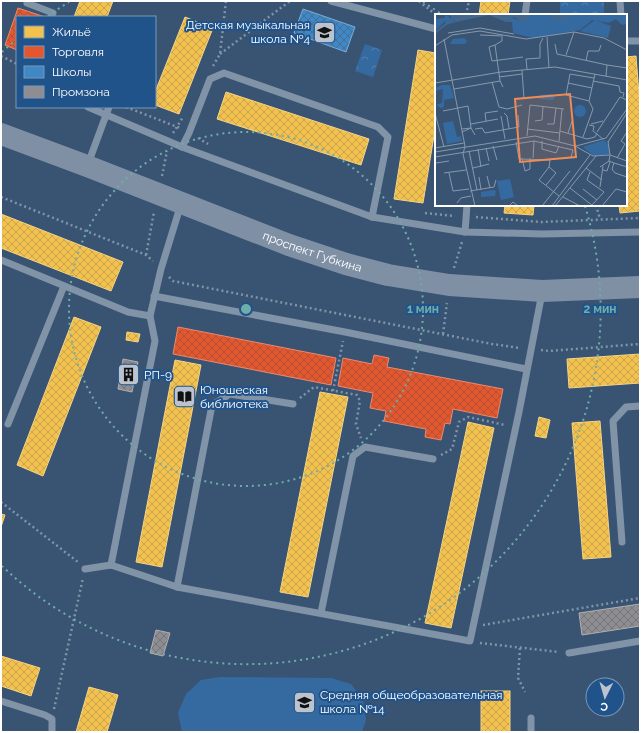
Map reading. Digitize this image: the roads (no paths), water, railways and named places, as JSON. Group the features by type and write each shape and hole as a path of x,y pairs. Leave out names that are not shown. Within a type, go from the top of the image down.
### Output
{"main road":[{"name":"проспект Губкина","path":"1,134 289,245 346,264 388,275 449,286 542,291 640,288"}],"lane":[{"path":"331,1 435,29"},
{"path":"525,14 527,1"},
{"path":"620,1 621,14"},
{"path":"27,3 53,13 52,16"},
{"path":"627,41 640,41"},
{"path":"182,147 210,80 224,73 378,126 388,137 372,217"},
{"path":"90,108 182,147 372,217 465,232 542,234 640,232"},
{"path":"87,166 109,108"},
{"path":"111,565 155,341 150,316 161,269 181,203"},
{"path":"465,232 467,206"},
{"path":"1,260 128,312 150,316"},
{"path":"8,424 64,286"},
{"path":"85,569 111,565 177,587 470,641 516,427 542,291"},
{"path":"154,296 345,332 526,370"},
{"path":"177,587 212,405 230,394 293,404"},
{"path":"622,542 613,421 626,407 640,406"},
{"path":"321,613 353,456 365,447 433,458"},
{"path":"569,653 640,641"},
{"path":"1,701 45,715 52,719 52,732"},
{"path":"531,718 531,732"}],"place":[{"name":"Детская музыкальная школа №4","path":"325,32"},
{"name":"РП-9","path":"128,375"},
{"name":"Юношеская библиотека","path":"185,397"},
{"name":"Средняя общеобразовательная школа №14","path":"304,702"}]}
